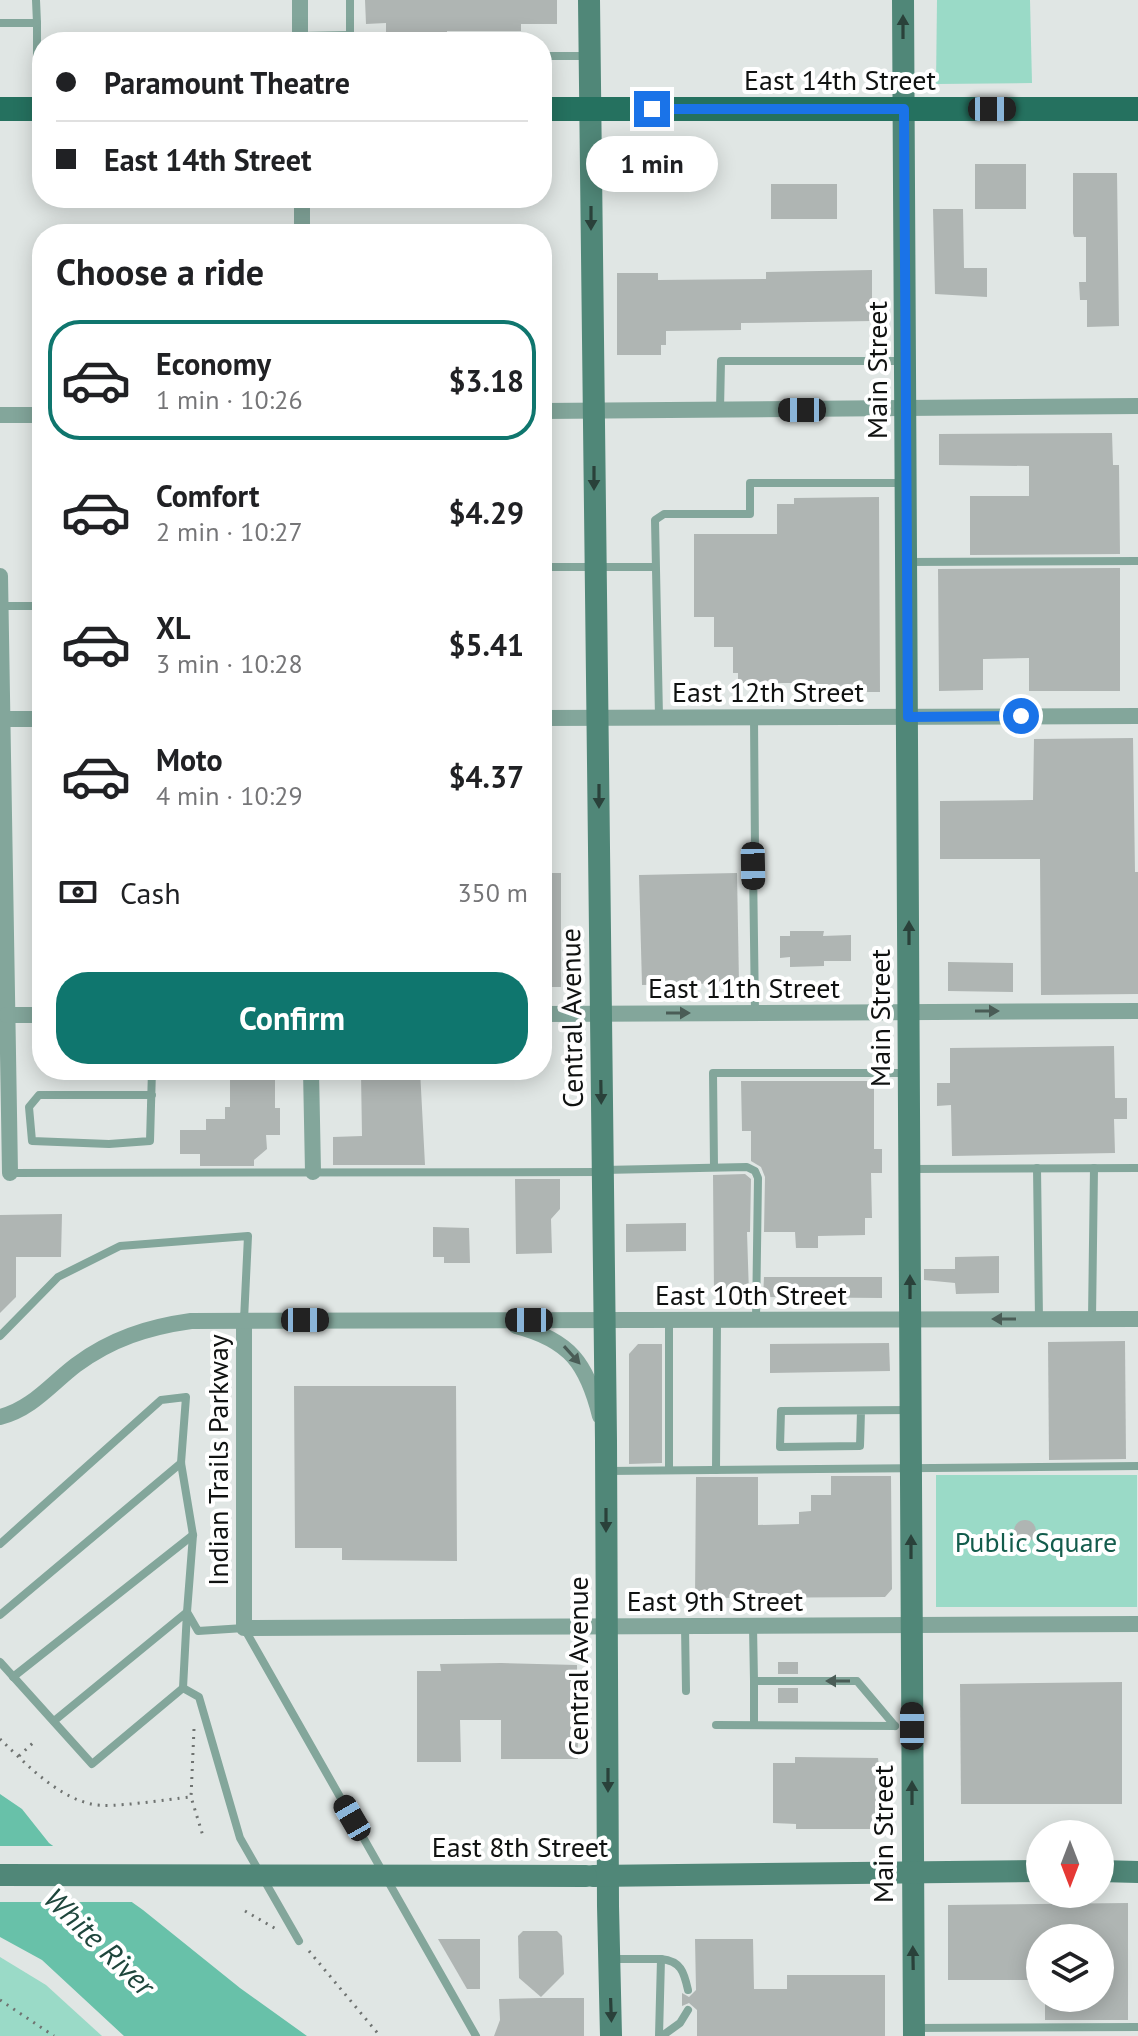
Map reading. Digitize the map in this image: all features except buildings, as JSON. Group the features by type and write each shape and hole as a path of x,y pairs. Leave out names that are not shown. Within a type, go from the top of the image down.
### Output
{"main road":[{"path":"0,109 32,109"},
{"name":"East 14th Street","path":"552,109 1138,109"}],"street":[{"path":"300,0 300,32"},
{"name":"Central Avenue","path":"589,0 611,2036"},
{"name":"Main Street","path":"903,0 911,1467 911,1625 904,1726 912,1871 914,2032"},
{"path":"552,411 1138,406"},
{"path":"0,415 32,415"},
{"path":"0,576 1,795 10,1173"},
{"name":"East 12th Street","path":"552,718 1138,716"},
{"path":"0,719 32,719"},
{"name":"East 11th Street","path":"552,1014 1138,1011"},
{"path":"7,1015 32,1015"},
{"path":"311,1080 313,1172"},
{"name":"East 10th Street","path":"244,1320 1138,1319"},
{"name":"Indian Trails Parkway","path":"0,1417 34,1401 101,1347 137,1331 191,1321 244,1320 244,1628"},
{"path":"475,1320 527,1329 566,1347 587,1374 606,1441"},
{"name":"East 9th Street","path":"244,1628 1138,1624"},
{"name":"East 8th Street","path":"0,1875 609,1876 1026,1871"},
{"path":"1114,1871 1138,1872"}],"lane":[{"path":"36,0 37,32"},
{"path":"350,0 350,32"},
{"path":"0,23 37,23"},
{"path":"552,56 590,56"},
{"path":"720,410 721,361 905,361"},
{"path":"659,717 655,520 664,514 750,514 750,483 906,483"},
{"path":"907,562 1138,561"},
{"path":"552,567 655,567"},
{"path":"1,606 32,606"},
{"path":"754,717 755,852"},
{"path":"753,866 755,1013"},
{"path":"714,1167 713,1073 909,1072"},
{"path":"152,1080 152,1095 150,1141 109,1144 32,1141 29,1107 39,1095 152,1095"},
{"path":"10,1173 602,1171 747,1167 755,1171 758,1178 756,1320"},
{"path":"1037,1168 1039,1319"},
{"path":"1092,1319 1094,1168"},
{"path":"910,1169 1138,1168"},
{"path":"0,1336 58,1277 120,1246 248,1236 244,1320"},
{"path":"669,1320 669,1470"},
{"path":"716,1470 717,1320"},
{"path":"0,1544 161,1400 186,1397 181,1463 193,1535 183,1688 92,1764 0,1662"},
{"path":"861,1411 860,1446 780,1447 781,1411 910,1410"},
{"path":"0,1615 181,1463"},
{"path":"606,1471 1138,1466"},
{"path":"13,1677 193,1535"},
{"path":"187,1612 198,1631 244,1628 476,2036"},
{"path":"54,1721 187,1612"},
{"path":"685,1626 686,1691"},
{"path":"753,1626 754,1725"},
{"path":"754,1681 857,1681 904,1726"},
{"path":"183,1688 199,1697 240,1838 299,1941"},
{"path":"716,1725 904,1726"},
{"path":"609,1959 672,1960 683,1969 688,1990"},
{"path":"661,1959 661,2036"},
{"path":"661,2036 680,2023 688,2010"},
{"path":"914,2032 1138,2027"}],"path":[{"path":"202,1708 194,1719 191,1797 203,1836"},
{"path":"0,1739 67,1794 91,1804 191,1797"},
{"path":"19,1756 36,1740"},
{"path":"245,1911 299,1941 380,2036"},
{"path":"0,2000 54,2036"}],"green space":[{"path":"937,0 1030,0 1032,83 936,84"},
{"name":"Public Square","path":"936,1475 1137,1475 1137,1607 936,1607"},
{"path":"0,1957 46,1985 102,2036 0,2036"}],"water":[{"name":"White River","path":"0,1794 22,1809 49,1843 143,1910 240,1988 307,2036 124,2036 42,1960 0,1937"}],"pier":[{"path":"0,1846 60,1846 138,1902 0,1902"}],"route":[{"path":"652,109 904,109 908,717 1021,716"}]}
